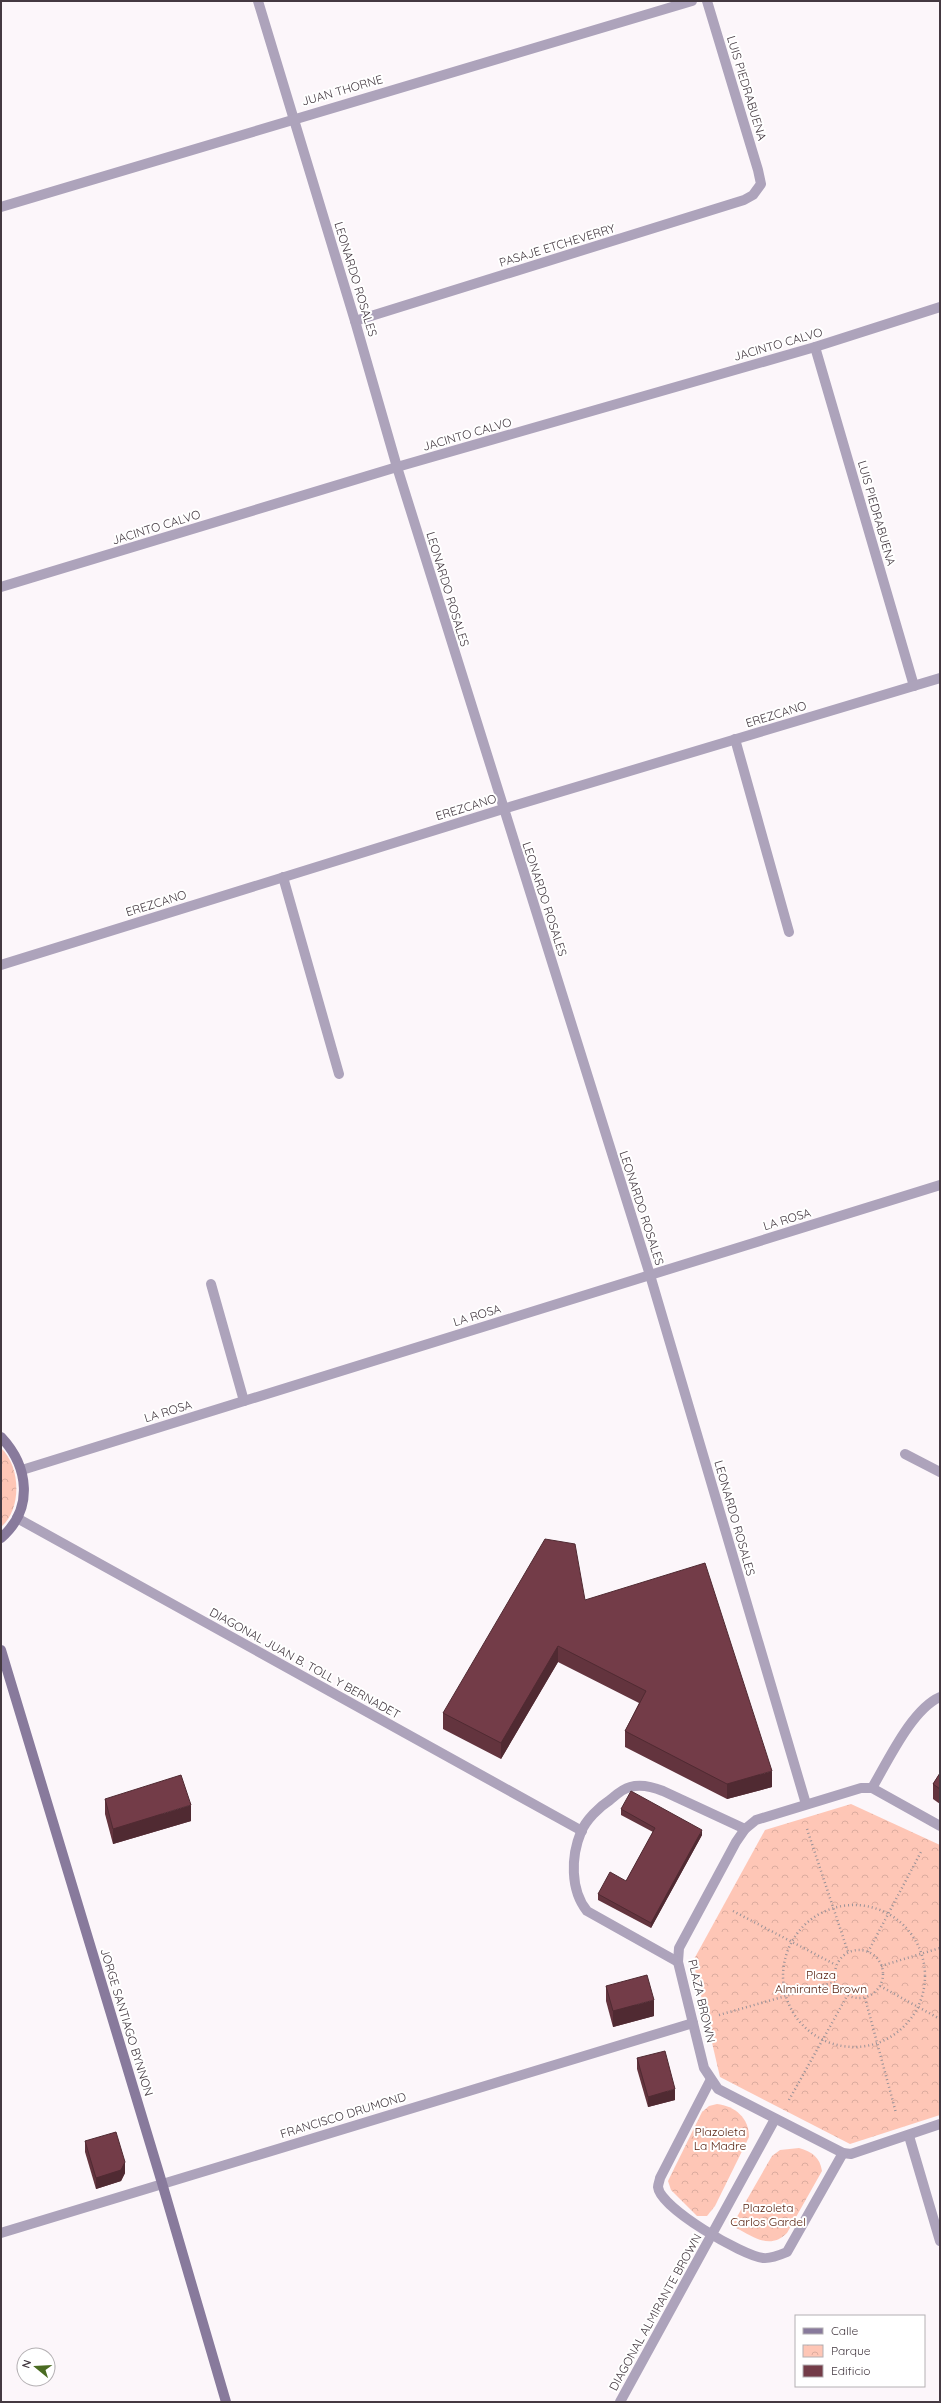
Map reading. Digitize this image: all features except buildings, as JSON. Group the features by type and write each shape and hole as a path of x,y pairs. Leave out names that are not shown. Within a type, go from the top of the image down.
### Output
{"street":[{"name":"LEONARDO ROSALES","path":"258,1 355,321 397,467 650,1275 806,1804"},
{"name":"JUAN THORNE","path":"1,207 294,118 692,1"},
{"name":"LUIS PIEDRABUENA","path":"707,1 761,184"},
{"name":"PASAJE ETCHEVERRY","path":"355,321 744,200 753,195 761,184"},
{"name":"JACINTO CALVO","path":"1,587 397,467 815,347 940,307"},
{"name":"LUIS PIEDRABUENA","path":"815,347 914,686"},
{"name":"EREZCANO","path":"1,965 503,809 940,678"},
{"path":"736,739 789,932"},
{"path":"283,877 339,1074"},
{"name":"LA ROSA","path":"22,1470 940,1185"},
{"path":"211,1284 244,1401"},
{"path":"1,1437 13,1450 22,1470 24,1492 17,1518 1,1538"},
{"path":"905,1454 940,1472"},
{"name":"DIAGONAL JUAN B. TOLL Y BERNADET","path":"17,1518 582,1830"},
{"name":"JORGE SANTIAGO BYNNON","path":"1,1650 162,2182 226,2402"},
{"path":"940,1697 931,1701 918,1711 872,1788 940,1826"},
{"path":"678,1962 587,1911 580,1903 576,1894 574,1865 582,1830 601,1807 621,1791 639,1786 652,1786 745,1830"},
{"name":"PLAZA BROWN","path":"843,2153 718,2090 710,2081 704,2068 678,1962 681,1941 745,1830 756,1820 862,1788 872,1788"},
{"name":"FRANCISCO DRUMOND","path":"1,2233 162,2182 693,2023"},
{"name":"DIAGONAL ALMIRANTE BROWN","path":"710,2081 660,2178 658,2187 661,2193 688,2219 712,2235 739,2250 764,2259 787,2252 843,2153"},
{"name":"DIAGONAL ALMIRANTE BROWN","path":"620,2402 774,2119"},
{"path":"843,2153 851,2154 909,2136 940,2124"},
{"path":"909,2136 940,2241"}],"path":[{"path":"807,1828 848,1952"},
{"path":"868,1952 922,1850"},
{"path":"853,1904 872,1907 888,1914 903,1925 914,1938 921,1954 924,1971 923,1989 917,2007 907,2022 892,2035 877,2042 856,2046 838,2045 822,2039 805,2028 793,2012 786,1996 783,1976 785,1958 792,1941 803,1926 817,1915 833,1908 853,1904"},
{"path":"733,1911 836,1964"},
{"path":"882,1966 940,1948"},
{"path":"854,1950 868,1952 874,1955 882,1966 882,1979 880,1986 876,1991 865,1998 847,1996 835,1982 836,1964 848,1952 854,1950"},
{"path":"719,2015 835,1982"},
{"path":"880,1986 940,2020"},
{"path":"789,2100 847,1996"},
{"path":"865,1998 896,2113"}],"green space":[{"path":"1,1448 8,1456 12,1466 15,1477 16,1499 13,1510 1,1527"},
{"name":"Plaza Almirante Brown","path":"851,1804 940,1845 940,2115 850,2144 720,2077 693,1961 765,1830"},
{"name":"Plazoleta La Madre","path":"717,2104 730,2107 740,2114 747,2124 749,2137 715,2206 707,2216 697,2216 671,2190 668,2181 702,2112 709,2106"},
{"name":"Plazoleta Carlos Gardel","path":"799,2148 808,2151 815,2156 821,2166 822,2171 787,2233 774,2241 768,2241 756,2238 736,2228 734,2222 772,2156 780,2150"}]}
